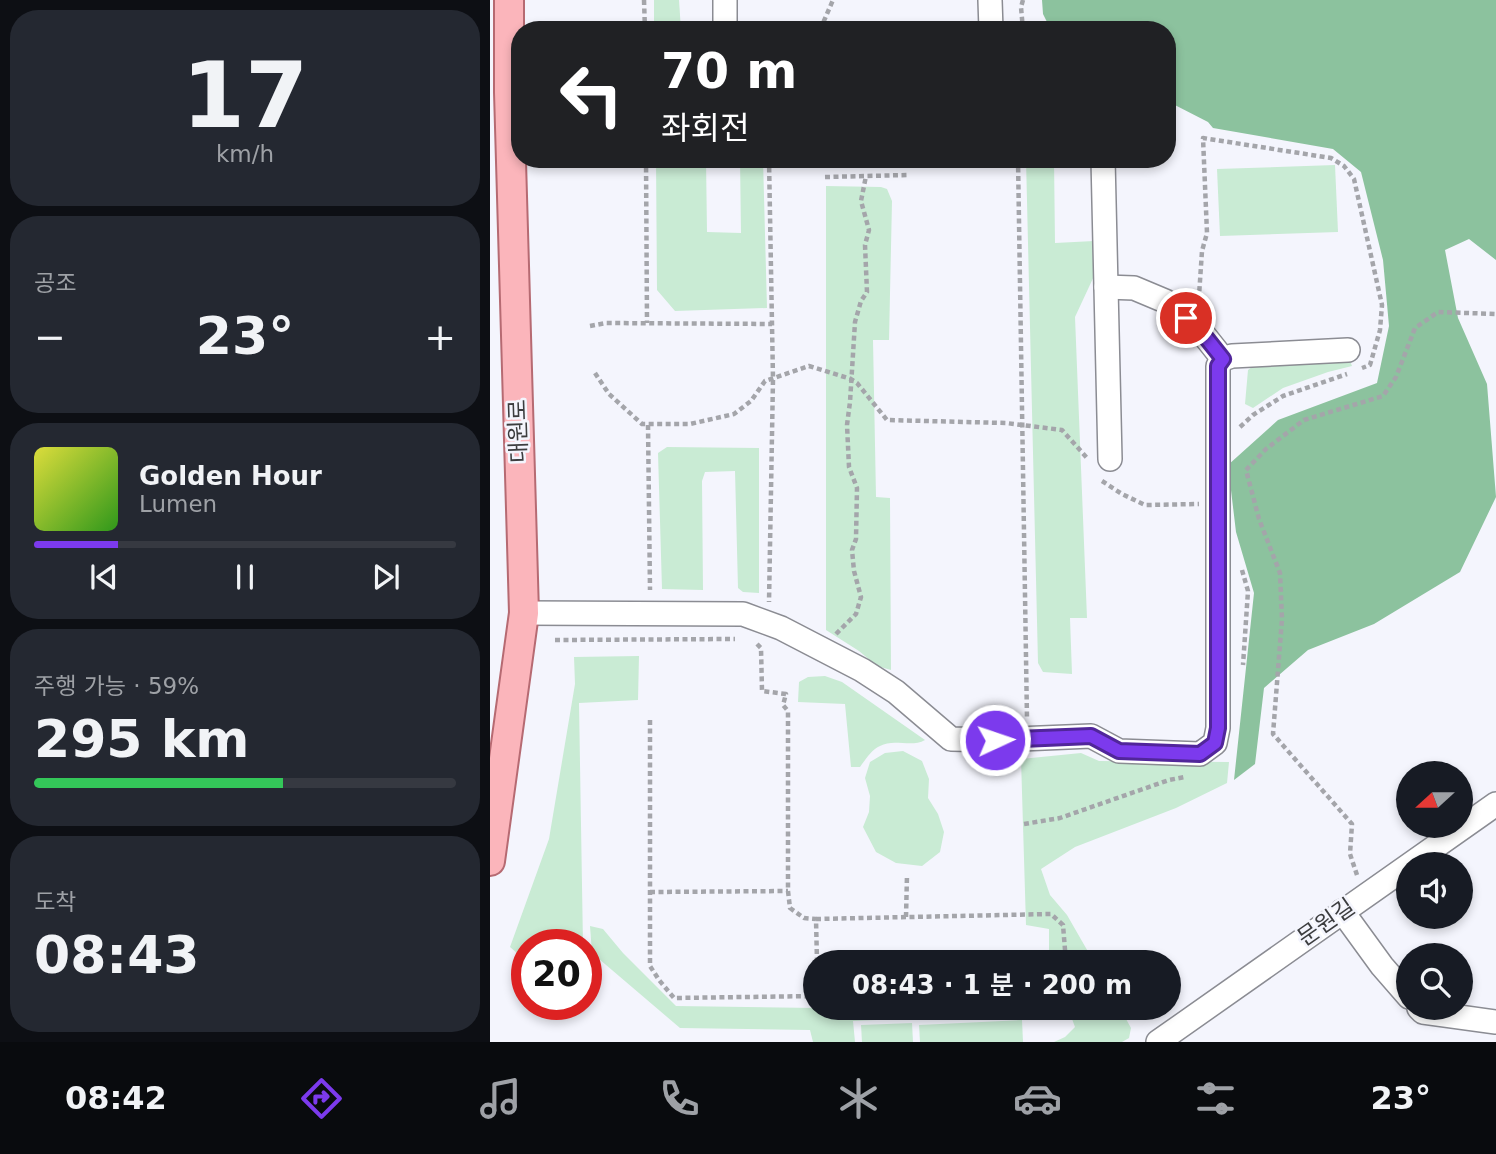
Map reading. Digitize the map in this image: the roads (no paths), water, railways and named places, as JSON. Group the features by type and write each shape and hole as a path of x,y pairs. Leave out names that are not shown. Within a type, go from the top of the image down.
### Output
{"main road":[{"name":"대원로","path":"490,861 524,613 506,93 509,0"}],"street":[{"path":"725,0 725,21"},
{"path":"990,0 991,21"},
{"path":"1100,467 1106,287 1103,168"},
{"path":"1106,287 1134,288 1166,301 1200,330 1223,359"},
{"path":"524,613 743,614 781,628 862,670 896,691 951,739 1091,736 1119,751 1200,754 1215,743 1218,728 1218,366 1223,359 1232,356 1348,350"},
{"name":"문원길","path":"1158,1042 1496,804"},
{"path":"1342,911 1396,983"},
{"path":"1473,1019 1496,1022"}]}
